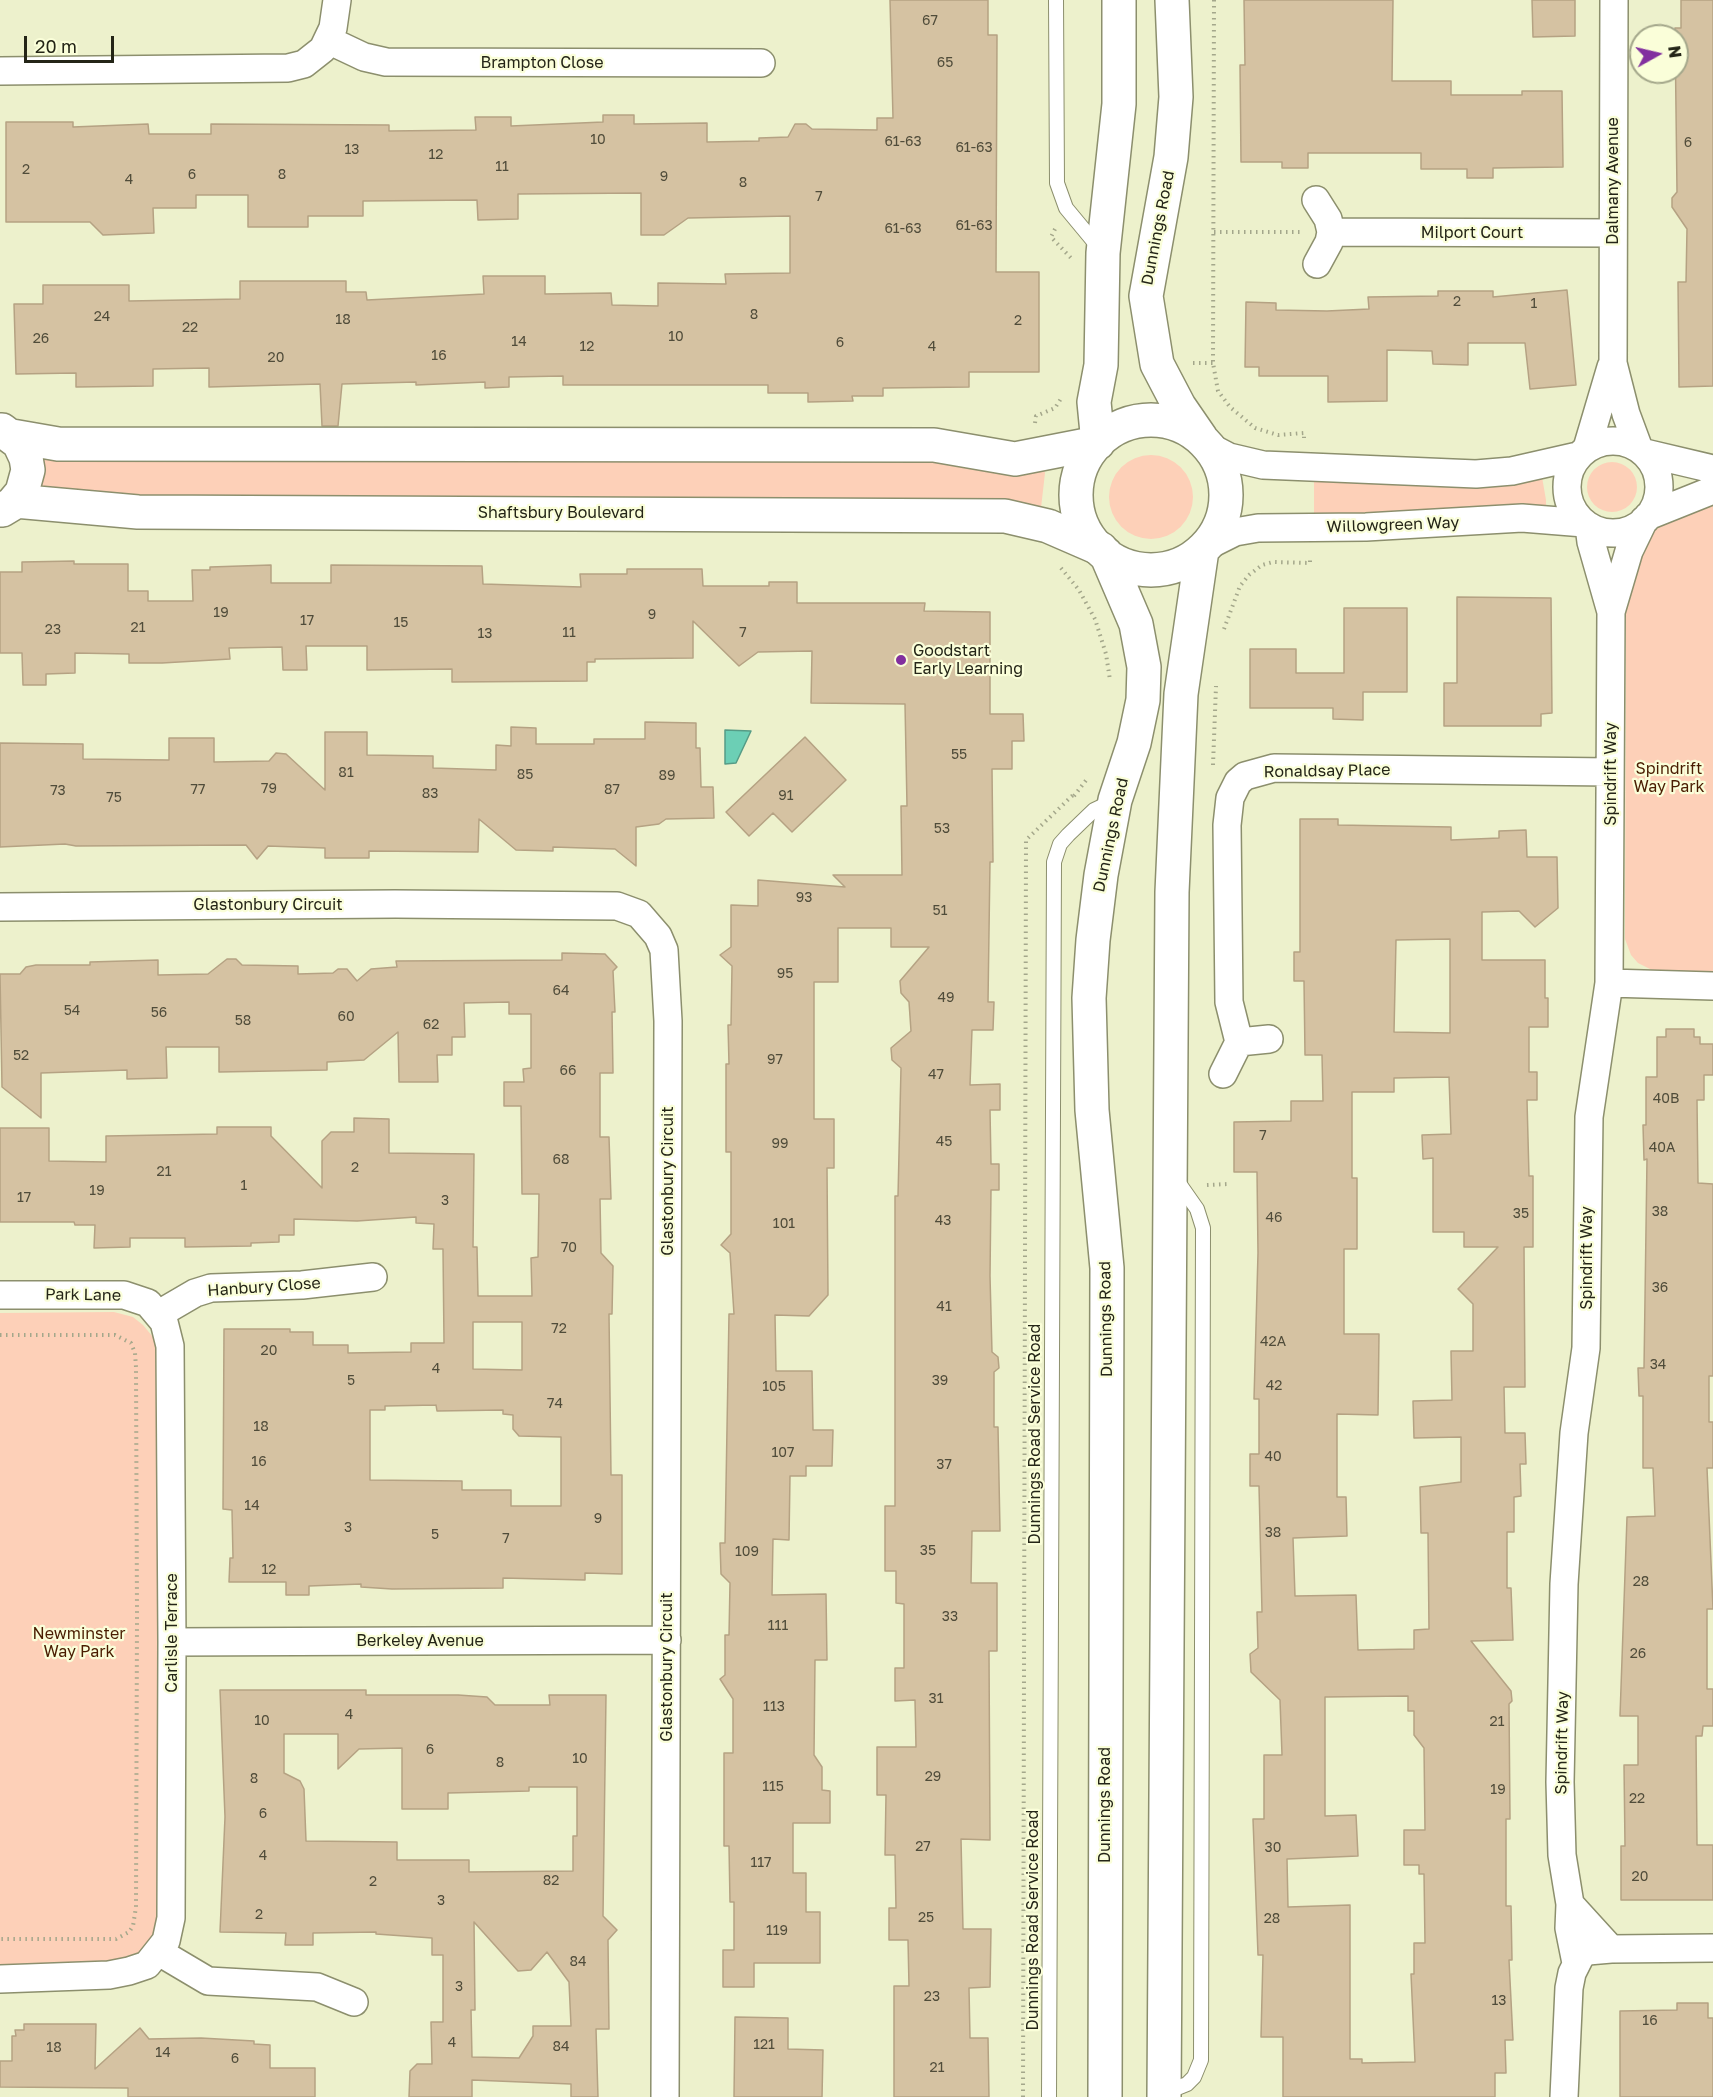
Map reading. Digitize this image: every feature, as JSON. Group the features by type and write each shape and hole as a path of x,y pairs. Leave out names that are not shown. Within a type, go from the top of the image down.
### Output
{"main road":[{"path":"1098,443 1094,402 1101,365 1103,253 1119,104 1119,0"},
{"name":"Dunnings Road","path":"1172,0 1176,97 1172,147 1146,296 1157,364 1179,406 1206,444"},
{"path":"1151,420 1183,427 1206,444 1224,477 1226,497 1220,524 1203,548 1172,567 1151,570 1131,567 1103,552 1082,522 1077,497 1080,471 1098,443 1126,424 1151,420"},
{"path":"6,433 58,444 934,445 1015,459 1098,443"},
{"path":"6,433 24,452 28,470 23,489 8,506"},
{"name":"Shaftsbury Boulevard","path":"8,506 138,512 1005,516 1048,526 1103,552"},
{"path":"1164,2095 1172,892 1185,654 1203,548"},
{"name":"Dunnings Road","path":"1103,552 1136,624 1144,667 1143,700 1134,743 1115,800 1101,875 1089,998 1092,1110 1107,1268 1105,2097"}],"street":[{"path":"0,71 274,69 304,64 323,49 328,40 336,17 337,0"},
{"name":"Dalmany Avenue","path":"1614,0 1613,363 1626,414 1642,451"},
{"name":"Brampton Close","path":"328,40 364,57 386,62 761,63"},
{"path":"1316,200 1328,219 1330,232 1329,242 1317,264"},
{"name":"Milport Court","path":"1330,232 1613,233"},
{"name":"Dalmany Avenue","path":"1583,452 1613,363"},
{"path":"1206,444 1229,457 1263,465 1476,474 1512,471 1583,452 1608,441 1619,441 1642,451 1713,469"},
{"path":"1642,451 1655,470 1659,489 1646,518"},
{"path":"1583,452 1568,475 1566,485 1571,506 1587,525 1600,531 1624,531 1646,518 1713,490"},
{"name":"Willowgreen Way","path":"1203,548 1235,532 1258,528 1366,527 1522,518 1587,525"},
{"name":"Spindrift Way","path":"1564,2097 1569,1988 1576,1963 1569,1928 1570,1904 1562,1855 1560,1782 1564,1584 1574,1434 1586,1348 1589,1117 1609,983 1611,612 1629,551 1646,518"},
{"name":"Spindrift Way","path":"1587,525 1611,612"},
{"name":"Ronaldsay Place","path":"1239,1042 1229,1002 1227,825 1230,798 1238,782 1245,776 1274,768 1610,772"},
{"name":"Glastonbury Circuit","path":"0,907 384,904 617,906 630,908 646,921 658,936 664,950 668,1021 665,2097"},
{"path":"1609,983 1713,986"},
{"path":"1223,1074 1239,1042 1269,1039"},
{"name":"Hanbury Close","path":"159,1314 195,1293 211,1288 302,1285 373,1277"},
{"name":"Park Lane","path":"0,1294 124,1295 143,1300 159,1314"},
{"name":"Carlisle Terrace","path":"159,1314 167,1330 170,1346 172,1642 171,1918 166,1941 159,1952"},
{"name":"Berkeley Avenue","path":"172,1642 667,1640"},
{"path":"1570,1904 1611,1949"},
{"path":"1576,1963 1588,1951 1713,1948"},
{"path":"0,1978 109,1975 147,1965 159,1952 208,1981 318,1986 354,2002"}],"lane":[{"path":"1056,0 1057,183 1066,208 1103,253"},
{"name":"Dunnings Road Service Road","path":"1049,2097 1054,862 1058,849 1068,835 1094,810 1115,800"}],"path":[{"path":"1214,232 1330,232"},
{"path":"1023,2097 1026,840 1073,795"},
{"path":"1204,1185 1228,1184"},
{"path":"0,1335 115,1335 131,1343 135,1353 137,1639 136,1907 133,1926 129,1932 116,1939 0,1938"}],"green space":[{"path":"1151,455 1167,458 1181,467 1190,481 1193,497 1190,513 1181,527 1167,536 1151,539 1135,536 1121,527 1112,513 1109,497 1112,481 1121,467 1135,458"},
{"path":"42,458 924,461 948,463 1001,474 1044,470 1045,473 1041,508 125,498 43,488 41,486"},
{"path":"1607,462 1617,462 1630,469 1637,482 1637,492 1630,505 1617,512 1607,512 1598,508 1591,501 1587,492 1587,482 1591,473 1598,466"},
{"path":"1542,477 1546,506 1542,508 1314,516 1314,479"},
{"name":"Spindrift Way Park","path":"1713,500 1713,973 1656,972 1638,963 1631,955 1625,939 1626,598 1629,580 1652,533 1662,524"},
{"name":"Newminster Way Park","path":"114,1312 133,1317 143,1325 153,1337 157,1351 157,1938 140,1960 98,1965 0,1965 0,1313"}],"water":[{"path":"725,730 751,731 736,763 725,764"}],"building":[{"path":"890,0 988,0 988,35 997,35 996,272 1039,272 1039,372 969,372 969,387 883,388 883,396 852,396 853,401 808,402 808,393 768,393 768,385 563,385 563,376 509,377 509,387 485,388 485,382 416,385 416,382 342,384 338,426 322,426 320,384 209,387 209,368 153,369 153,386 76,387 76,373 16,374 14,304 43,304 43,285 129,285 129,301 240,299 240,281 346,281 346,292 366,292 367,300 484,294 483,276 545,276 545,294 611,293 612,305 658,306 658,283 726,284 725,274 790,273 790,216 688,218 664,235 641,235 641,193 518,194 518,219 478,220 477,200 363,201 363,216 308,216 308,227 248,227 248,195 196,195 196,208 153,208 154,233 103,235 90,222 6,222 6,122 73,122 73,127 148,124 149,134 211,134 211,124 389,125 389,131 476,130 475,117 511,117 511,126 603,122 603,115 634,115 634,124 707,123 707,142 759,141 759,138 788,137 795,124 806,124 812,129 877,130 877,118 893,118"},
{"path":"1244,0 1393,0 1392,81 1451,81 1451,95 1522,95 1522,91 1562,91 1563,167 1493,168 1493,178 1467,178 1467,169 1421,169 1421,153 1308,153 1308,168 1282,168 1282,162 1241,162 1240,65 1245,65"},
{"path":"1532,0 1575,0 1575,36 1533,37"},
{"path":"1681,0 1713,0 1713,386 1679,387 1678,282 1686,282 1687,229 1672,207 1672,198 1677,192 1676,84 1689,84 1689,24 1681,24"},
{"path":"1567,290 1576,385 1530,389 1525,343 1468,343 1468,365 1433,364 1432,351 1387,350 1387,401 1328,402 1328,376 1259,376 1259,367 1245,367 1246,302 1276,303 1276,310 1327,311 1369,309 1368,297 1438,296 1438,291 1493,291 1493,297"},
{"path":"74,561 74,564 128,564 128,591 148,591 148,601 193,601 192,570 210,570 210,567 271,565 271,583 331,583 331,565 482,566 483,584 581,587 580,574 627,574 627,569 702,569 703,586 769,586 769,582 797,582 797,603 925,603 924,611 990,612 990,714 1023,714 1024,741 1012,741 1012,769 992,769 993,862 990,862 988,1002 994,1002 993,1030 972,1030 970,1085 1000,1084 1000,1110 990,1110 991,1164 999,1164 999,1190 991,1190 990,1276 992,1352 998,1357 999,1368 994,1372 994,1427 998,1427 1000,1531 972,1531 971,1583 997,1583 997,1651 989,1651 990,1840 961,1839 963,1929 991,1929 990,1987 969,1988 970,2038 988,2038 989,2097 894,2097 894,1986 909,1986 908,1940 889,1940 889,1908 896,1908 895,1855 885,1855 886,1795 877,1795 877,1747 916,1747 915,1700 895,1701 895,1668 904,1668 904,1604 896,1603 896,1571 885,1571 885,1506 895,1506 895,1196 898,1196 901,1068 892,1060 891,1048 911,1031 909,1002 901,993 900,981 929,947 891,947 891,928 838,928 838,982 814,982 814,1119 834,1119 834,1168 827,1168 828,1295 809,1316 775,1315 776,1371 812,1371 813,1430 833,1430 832,1466 806,1466 806,1476 790,1476 789,1540 773,1539 772,1595 826,1594 827,1660 815,1660 814,1755 822,1767 822,1790 830,1791 830,1823 793,1823 793,1873 806,1873 806,1912 820,1912 820,1963 754,1963 754,1987 723,1987 723,1950 734,1950 734,1902 730,1902 729,1846 724,1846 724,1753 733,1753 733,1699 720,1679 725,1675 725,1635 729,1635 730,1583 721,1574 720,1543 725,1543 729,1314 734,1314 730,1253 721,1245 731,1234 731,1152 726,1152 726,1064 729,1064 728,1025 731,1025 732,966 720,955 731,947 731,905 758,906 758,880 845,887 833,875 902,875 901,806 907,806 905,704 811,703 812,651 758,652 739,666 693,621 693,658 595,659 595,662 587,662 587,681 452,682 452,669 367,670 367,646 306,646 307,670 283,670 282,647 229,648 230,659 162,663 129,663 129,654 75,653 75,673 46,674 46,685 23,685 22,653 0,653 0,572 22,572 22,562"},
{"path":"1457,597 1551,598 1552,713 1541,714 1541,726 1444,726 1444,683 1457,683"},
{"path":"1344,608 1407,608 1407,692 1363,692 1363,720 1333,719 1333,708 1250,708 1250,649 1296,649 1296,673 1344,673"},
{"path":"645,722 696,723 696,748 700,748 701,787 713,787 714,818 666,819 659,824 636,827 636,866 615,849 553,847 553,851 516,850 479,819 478,852 369,851 369,858 325,858 325,848 268,846 257,859 246,845 76,846 65,844 0,847 0,743 83,744 83,759 169,760 169,738 214,738 214,762 269,761 276,753 286,754 325,790 325,732 367,732 367,755 433,756 433,768 496,770 496,745 511,746 511,727 536,728 536,744 594,744 594,739 645,739"},
{"path":"805,737 846,780 792,832 773,813 749,836 726,812"},
{"path":"1300,819 1338,819 1338,825 1451,827 1451,840 1499,838 1499,831 1526,830 1527,857 1557,857 1558,908 1535,927 1519,911 1482,912 1482,960 1545,960 1545,998 1548,998 1548,1027 1529,1027 1529,1072 1537,1072 1537,1100 1527,1100 1529,1176 1533,1176 1533,1247 1524,1247 1525,1387 1504,1387 1505,1433 1525,1433 1526,1464 1520,1464 1521,1496 1514,1497 1514,1532 1507,1532 1507,1588 1511,1588 1513,1640 1471,1641 1511,1691 1512,1701 1509,1704 1510,1819 1506,1819 1506,1906 1511,1906 1512,1960 1509,1960 1513,2040 1505,2040 1506,2073 1495,2073 1495,2097 1283,2097 1283,2037 1261,2037 1263,1955 1258,1955 1253,1819 1264,1819 1264,1755 1282,1755 1280,1700 1251,1672 1250,1654 1258,1648 1257,1612 1262,1612 1259,1486 1250,1486 1250,1454 1259,1454 1259,1399 1254,1399 1258,1253 1257,1172 1234,1172 1234,1122 1291,1121 1291,1101 1323,1101 1322,1055 1305,1055 1304,981 1294,981 1294,952 1300,952","holes":["1450,939 1450,1033 1394,1032 1396,940","1449,1077 1451,1134 1422,1135 1423,1159 1433,1158 1433,1232 1464,1232 1464,1247 1498,1247 1458,1289 1473,1304 1473,1351 1451,1351 1452,1400 1413,1401 1414,1438 1461,1437 1461,1482 1420,1487 1421,1533 1428,1533 1429,1629 1414,1630 1414,1649 1358,1650 1356,1595 1295,1596 1293,1538 1347,1536 1346,1497 1337,1497 1337,1414 1378,1415 1379,1334 1344,1334 1344,1249 1357,1249 1357,1178 1352,1178 1352,1092 1394,1092 1394,1078","1408,1696 1408,1711 1414,1711 1414,1735 1424,1748 1425,1830 1404,1830 1404,1865 1419,1865 1419,1874 1424,1874 1425,1943 1414,1943 1414,1974 1411,1974 1415,2062 1362,2063 1362,2059 1350,2059 1350,1905 1288,1907 1287,1859 1358,1856 1356,1815 1325,1816 1325,1697"]},
{"path":"562,953 605,954 617,967 613,971 615,1012 612,1012 613,1073 600,1073 600,1137 609,1137 611,1199 600,1199 601,1253 613,1266 612,1314 609,1314 611,1475 622,1475 622,1574 585,1573 585,1580 503,1578 503,1588 392,1589 361,1587 361,1584 309,1586 309,1595 286,1595 286,1582 229,1582 230,1558 233,1558 232,1510 223,1509 224,1329 290,1329 290,1332 313,1332 313,1345 348,1345 348,1353 411,1352 411,1343 444,1343 443,1249 433,1249 434,1224 416,1223 416,1217 357,1221 294,1219 294,1235 279,1235 279,1242 251,1243 251,1246 185,1247 185,1238 130,1238 130,1247 94,1248 95,1225 75,1225 74,1222 0,1222 0,1128 49,1128 49,1161 106,1162 106,1136 217,1134 217,1127 271,1127 271,1136 322,1188 322,1141 331,1132 354,1132 354,1118 389,1119 389,1153 474,1154 473,1247 477,1247 478,1296 532,1296 531,1258 538,1257 539,1194 522,1194 521,1106 504,1106 504,1082 524,1082 523,1069 531,1068 531,1014 509,1014 509,1002 464,1003 465,1037 452,1037 452,1055 437,1055 438,1082 399,1082 398,1032 364,1060 327,1062 327,1070 219,1072 219,1047 166,1047 167,1078 127,1079 127,1070 41,1073 41,1118 2,1087 0,974 20,974 26,967 36,965 90,965 90,962 158,960 158,975 208,974 227,959 236,959 242,965 298,966 298,974 333,973 338,969 347,969 357,981 371,969 397,967 396,961 562,960","holes":["473,1322 522,1322 522,1370 473,1369","436,1405 437,1411 503,1410 503,1414 513,1415 513,1429 519,1436 561,1437 561,1506 511,1506 511,1490 462,1490 462,1481 370,1480 370,1410 385,1410 385,1406"]},
{"path":"1666,1029 1694,1029 1694,1037 1700,1037 1700,1044 1713,1044 1713,1075 1704,1075 1704,1100 1697,1100 1698,1183 1713,1184 1713,1376 1709,1376 1709,1422 1713,1422 1713,1468 1707,1468 1713,1609 1707,1609 1707,1689 1713,1689 1713,1726 1703,1726 1702,1736 1696,1736 1697,1845 1713,1845 1713,1900 1621,1900 1621,1846 1625,1846 1624,1765 1638,1765 1638,1716 1620,1716 1627,1517 1655,1516 1653,1468 1643,1468 1643,1396 1639,1396 1638,1368 1644,1368 1647,1159 1644,1160 1643,1125 1646,1125 1646,1077 1657,1077 1657,1037 1666,1037"},
{"path":"220,1690 366,1690 366,1695 458,1695 487,1697 495,1705 550,1705 549,1695 606,1695 603,1916 617,1930 608,1940 609,2029 596,2029 598,2097 571,2097 571,2084 472,2080 472,2097 409,2097 410,2071 417,2064 432,2064 431,2022 443,2022 443,1955 432,1955 432,1938 376,1934 376,1932 313,1933 313,1945 285,1945 286,1933 220,1932 225,1817","holes":["284,1734 338,1734 338,1769 359,1749 402,1748 402,1809 448,1809 448,1793 529,1791 529,1787 577,1787 577,1836 573,1836 573,1871 469,1872 469,1860 397,1860 397,1842 306,1841 304,1789 300,1781 284,1773","474,1922 518,1971 531,1970 547,1952 569,1982 571,2026 533,2026 533,2036 519,2058 472,2057 471,2010 475,2010"]},
{"path":"1677,2003 1708,2003 1708,2018 1713,2018 1713,2097 1620,2097 1620,2011 1677,2010"},
{"path":"735,2017 788,2018 788,2049 823,2050 822,2097 734,2097"},
{"path":"24,2024 96,2024 95,2069 140,2028 149,2039 201,2038 254,2041 254,2044 270,2045 270,2068 315,2068 315,2097 128,2097 128,2088 0,2087 0,2061 12,2061 12,2036 16,2036 15,2030 24,2030"}],"place":[{"name":"Goodstart Early Learning","path":"901,660"}]}
